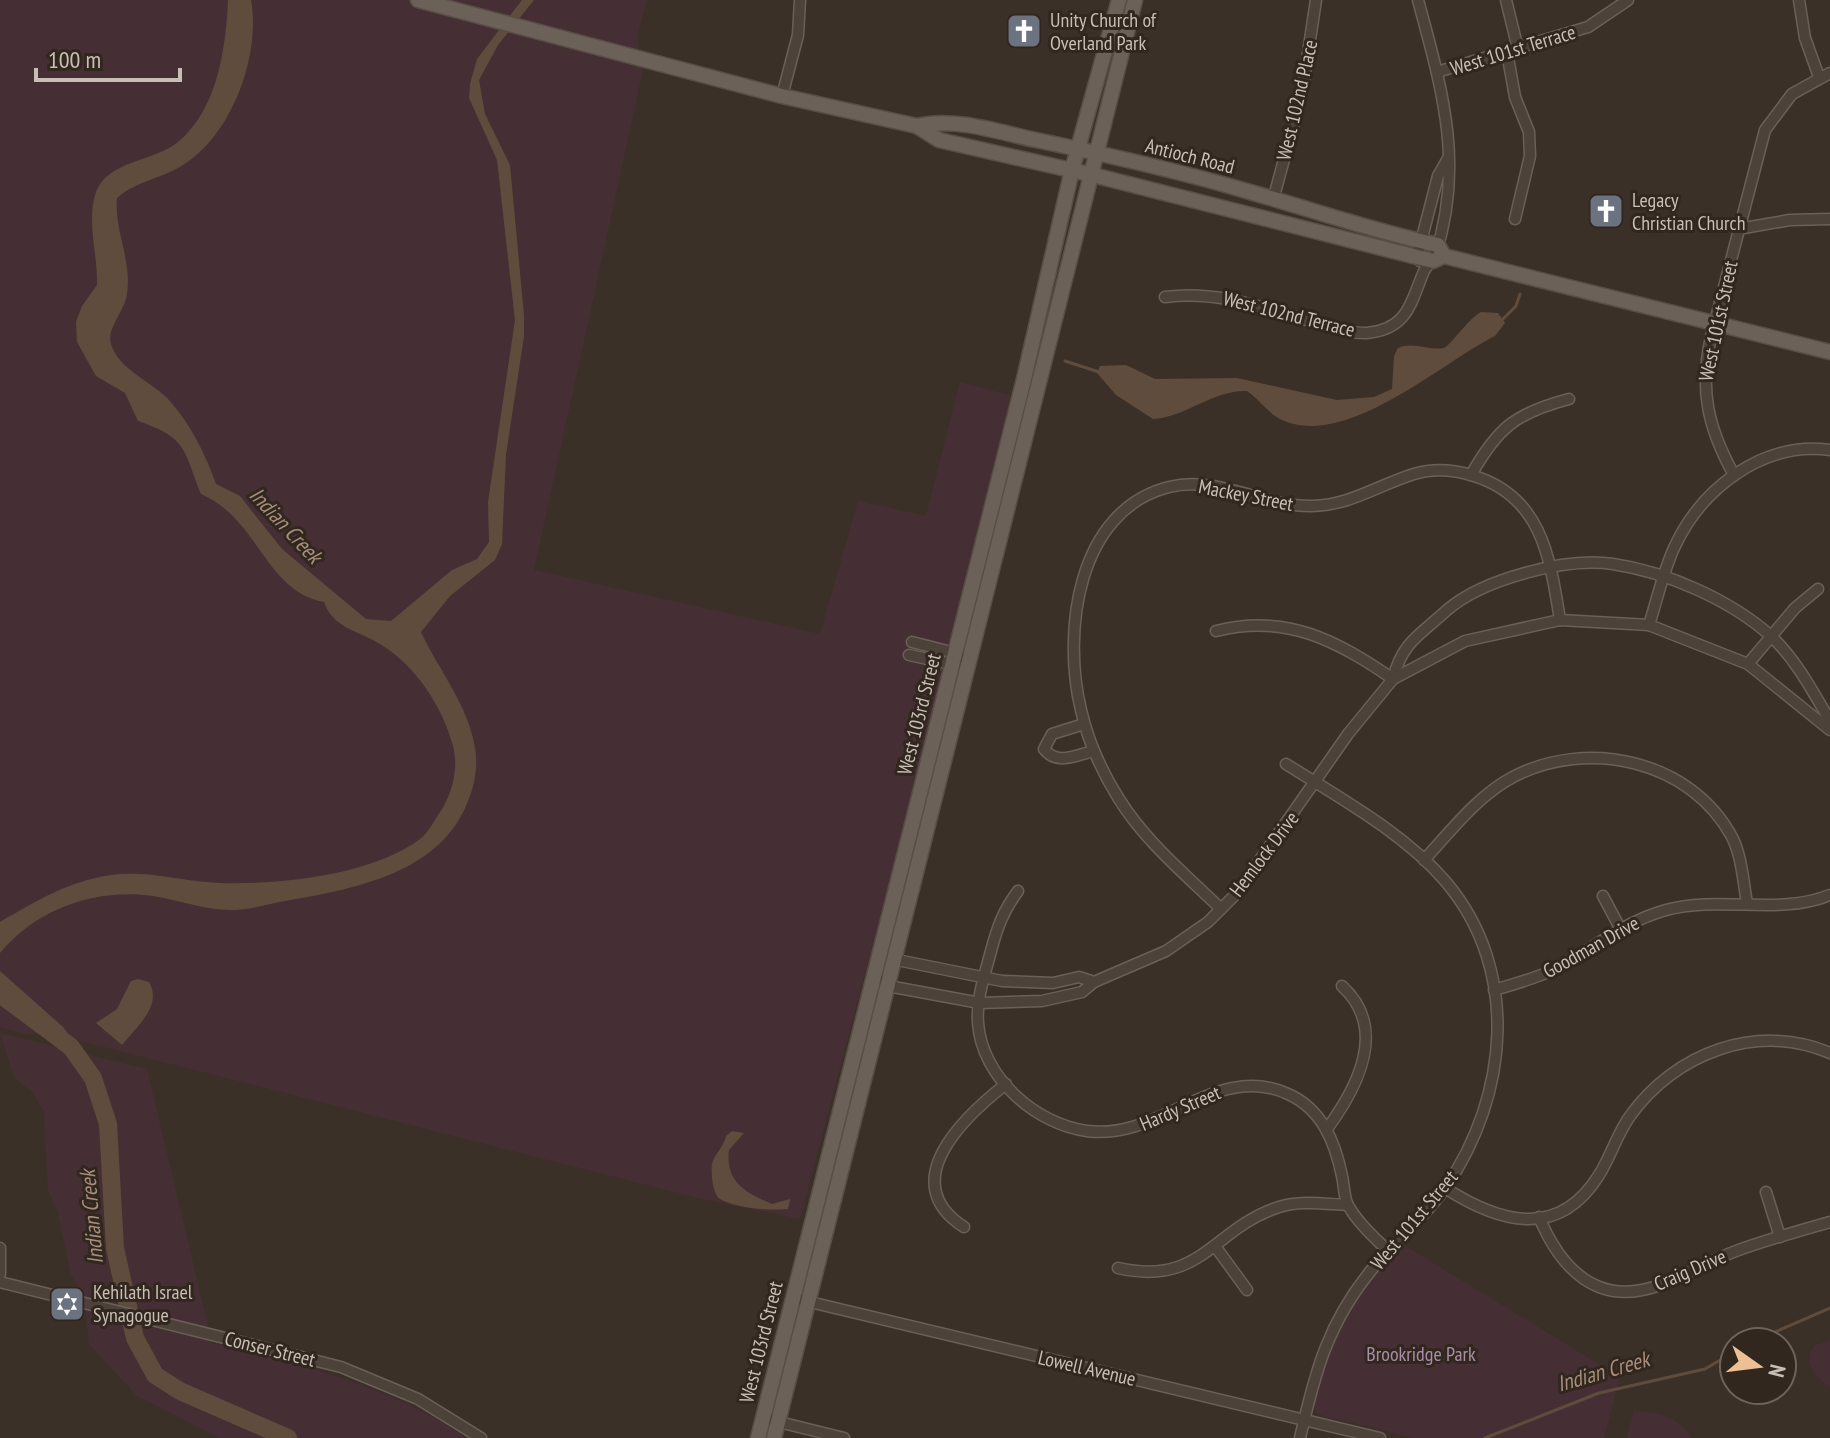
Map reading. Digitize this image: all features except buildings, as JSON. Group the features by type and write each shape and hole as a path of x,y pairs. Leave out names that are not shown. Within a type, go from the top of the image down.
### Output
{"main road":[{"name":"Antioch Road","path":"418,0 782,96 917,126 939,140 1830,352"},
{"name":"West 103rd Street","path":"774,1438 770,1420 793,1298 954,659 1072,170 1105,40 1119,0"},
{"name":"West 103rd Street","path":"758,1438 770,1420 809,1302 1135,0"},
{"name":"Antioch Road","path":"917,126 934,122 973,126 1099,153 1273,200 1344,223 1421,241 1431,258"}],"street":[{"path":"782,96 798,35 800,0"},
{"name":"West 102nd Place","path":"1273,200 1302,93 1316,0"},
{"name":"West 102nd Terrace","path":"1165,297 1201,294 1230,298 1352,332 1368,333 1396,323 1408,312 1431,258 1451,195 1448,131 1437,72 1418,0"},
{"path":"1506,0 1515,97 1529,132 1530,156 1515,219"},
{"name":"West 101st Terrace","path":"1437,72 1588,27 1628,0"},
{"path":"1799,0 1805,38 1819,77"},
{"name":"West 101st Street","path":"1734,475 1706,412 1705,370 1715,323 1765,130 1782,104 1819,77 1830,73"},
{"name":"West 102nd Terrace","path":"1421,241 1438,176 1447,160"},
{"path":"1738,229 1790,220 1830,219"},
{"path":"1471,475 1487,448 1509,424 1525,412 1569,399"},
{"path":"1649,625 1685,527 1713,494 1734,475 1776,454 1830,450"},
{"name":"Mackey Street","path":"1084,724 1074,657 1084,579 1094,547 1129,504 1171,487 1209,486 1277,502 1318,506 1352,501 1423,472 1471,475 1508,492 1529,512 1546,543 1560,620"},
{"name":"Hemlock Drive","path":"888,986 980,1003 1021,1003 1082,992 1094,982 1166,951 1221,909 1251,876 1315,782 1393,679 1399,653 1461,598 1517,575 1551,568 1611,564 1664,578 1718,601 1771,637 1805,676 1830,721"},
{"path":"1748,664 1795,608 1818,589"},
{"name":"Hemlock Drive","path":"1393,679 1465,641 1560,620 1649,625 1748,664 1830,730"},
{"path":"1216,631 1278,627 1300,630 1345,647 1393,679"},
{"path":"912,642 969,663"},
{"path":"909,655 954,659"},
{"path":"1094,751 1058,760 1050,757 1044,749 1052,734 1084,724 1094,751 1133,819 1221,909"},
{"path":"1424,860 1477,804 1512,777 1560,760 1608,758 1666,775 1716,814 1740,855 1747,903"},
{"name":"West 101st Street","path":"1286,764 1424,860 1448,884 1467,913 1487,958 1494,990 1498,1051 1488,1103 1467,1154 1445,1188 1388,1251 1343,1308 1325,1344 1300,1438"},
{"path":"983,978 999,920 1018,891"},
{"name":"Goodman Drive","path":"1494,990 1553,970 1620,928 1669,909 1696,904 1790,904 1830,895"},
{"path":"1603,896 1620,928"},
{"path":"888,986 877,968 896,957"},
{"name":"Hemlock Drive","path":"896,957 983,978 1028,984 1079,977 1094,982"},
{"name":"Hardy Street","path":"983,978 978,1025 984,1047 1006,1084 1045,1118 1087,1131 1138,1127 1220,1090 1250,1084 1274,1089 1298,1099 1327,1129 1339,1157 1347,1205"},
{"path":"1327,1129 1357,1084 1365,1049 1362,1017 1351,994 1342,986"},
{"path":"1445,1188 1498,1217 1539,1217 1565,1208 1584,1194 1598,1177 1616,1139 1645,1097 1673,1072 1695,1058 1719,1049 1761,1041 1805,1045 1830,1053"},
{"path":"964,1227 948,1216 939,1201 937,1173 941,1157 956,1127 1006,1084"},
{"path":"1766,1192 1780,1237"},
{"path":"1118,1268 1147,1272 1174,1270 1265,1212 1282,1206 1347,1205 1388,1251"},
{"name":"Craig Drive","path":"1539,1217 1566,1266 1588,1282 1614,1290 1656,1287 1735,1251 1830,1222"},
{"path":"1215,1246 1247,1290"},
{"path":"0,1248 0,1274"},
{"name":"Conser Street","path":"0,1282 354,1371 418,1399 481,1438"},
{"name":"Lowell Avenue","path":"793,1298 1380,1438"},
{"path":"770,1420 844,1438"}],"green space":[{"path":"0,0 647,0 637,37 642,74 534,570 820,634 858,501 926,516 960,382 1013,396 913,793 800,1219 698,1198 57,1035 24,1034 0,1027"},
{"path":"0,1033 147,1069 212,1343 312,1369 376,1390 467,1438 220,1438 137,1396 89,1344 83,1293 71,1275 58,1213 48,1190 44,1111 31,1091 14,1077"},
{"name":"Brookridge Park","path":"1402,1244 1620,1377 1604,1438 1414,1438 1317,1414 1312,1403 1347,1318 1371,1280"},
{"path":"1830,1341 1830,1388 1812,1369 1810,1358 1815,1345"},
{"path":"1634,1411 1674,1420 1691,1438 1627,1438"}],"shaded area":[{"path":"228,0 251,0 253,22 247,68 229,114 200,152 183,165 117,198 128,281 126,300 111,332 111,344 121,361 176,408 196,439 216,484 240,496 282,549 366,619 391,621 452,570 477,559 489,542 488,502 515,320 497,160 469,98 470,84 477,59 522,0 534,0 498,45 479,80 485,114 510,165 524,315 524,336 506,455 502,544 495,560 450,596 421,632 466,717 476,755 474,782 455,825 438,845 394,873 343,889 238,910 221,910 132,894 90,899 50,913 15,937 0,953 0,922 53,893 96,878 139,874 220,883 269,882 324,875 377,861 400,851 425,834 443,808 453,782 455,755 448,731 435,702 416,675 380,644 340,623 324,602 304,595 288,584 236,520 221,505 201,494 186,455 175,439 138,421 125,393 96,376 77,342 76,322 82,306 97,285 92,226 96,192 110,174 168,149 192,128 211,95 217,76"},
{"path":"1481,312 1498,313 1505,323 1495,336 1390,400 1333,423 1305,426 1280,419 1247,391 1223,395 1177,414 1153,419 1116,395 1097,373 1100,366 1126,365 1155,379 1237,378 1337,400 1374,397 1392,389 1394,356 1398,348 1410,345 1444,348"},
{"path":"0,971 63,1027 72,1039 20,1018 0,1003"},
{"path":"131,981 149,982 153,999 146,1016 122,1045 96,1023 117,1009"},
{"path":"732,1131 744,1133 729,1150 730,1170 739,1185 772,1204 790,1199 788,1209 743,1207 717,1196 712,1164 726,1136"}],"waterway":[{"path":"1502,320 1516,306 1520,294"},
{"path":"1065,361 1099,372"},
{"name":"Indian Creek","path":"0,994 71,1047 93,1078 108,1124 115,1248 135,1338 155,1375 180,1391 288,1438"},
{"name":"Indian Creek","path":"1789,1326 1830,1308"},
{"name":"Indian Creek","path":"1485,1438 1599,1393 1705,1369 1718,1361"}],"place":[{"name":"Unity Church of Overland Park","path":"1024,31"},
{"name":"Legacy Christian Church","path":"1606,211"},
{"name":"Kehilath Israel Synagogue","path":"67,1304"}]}
